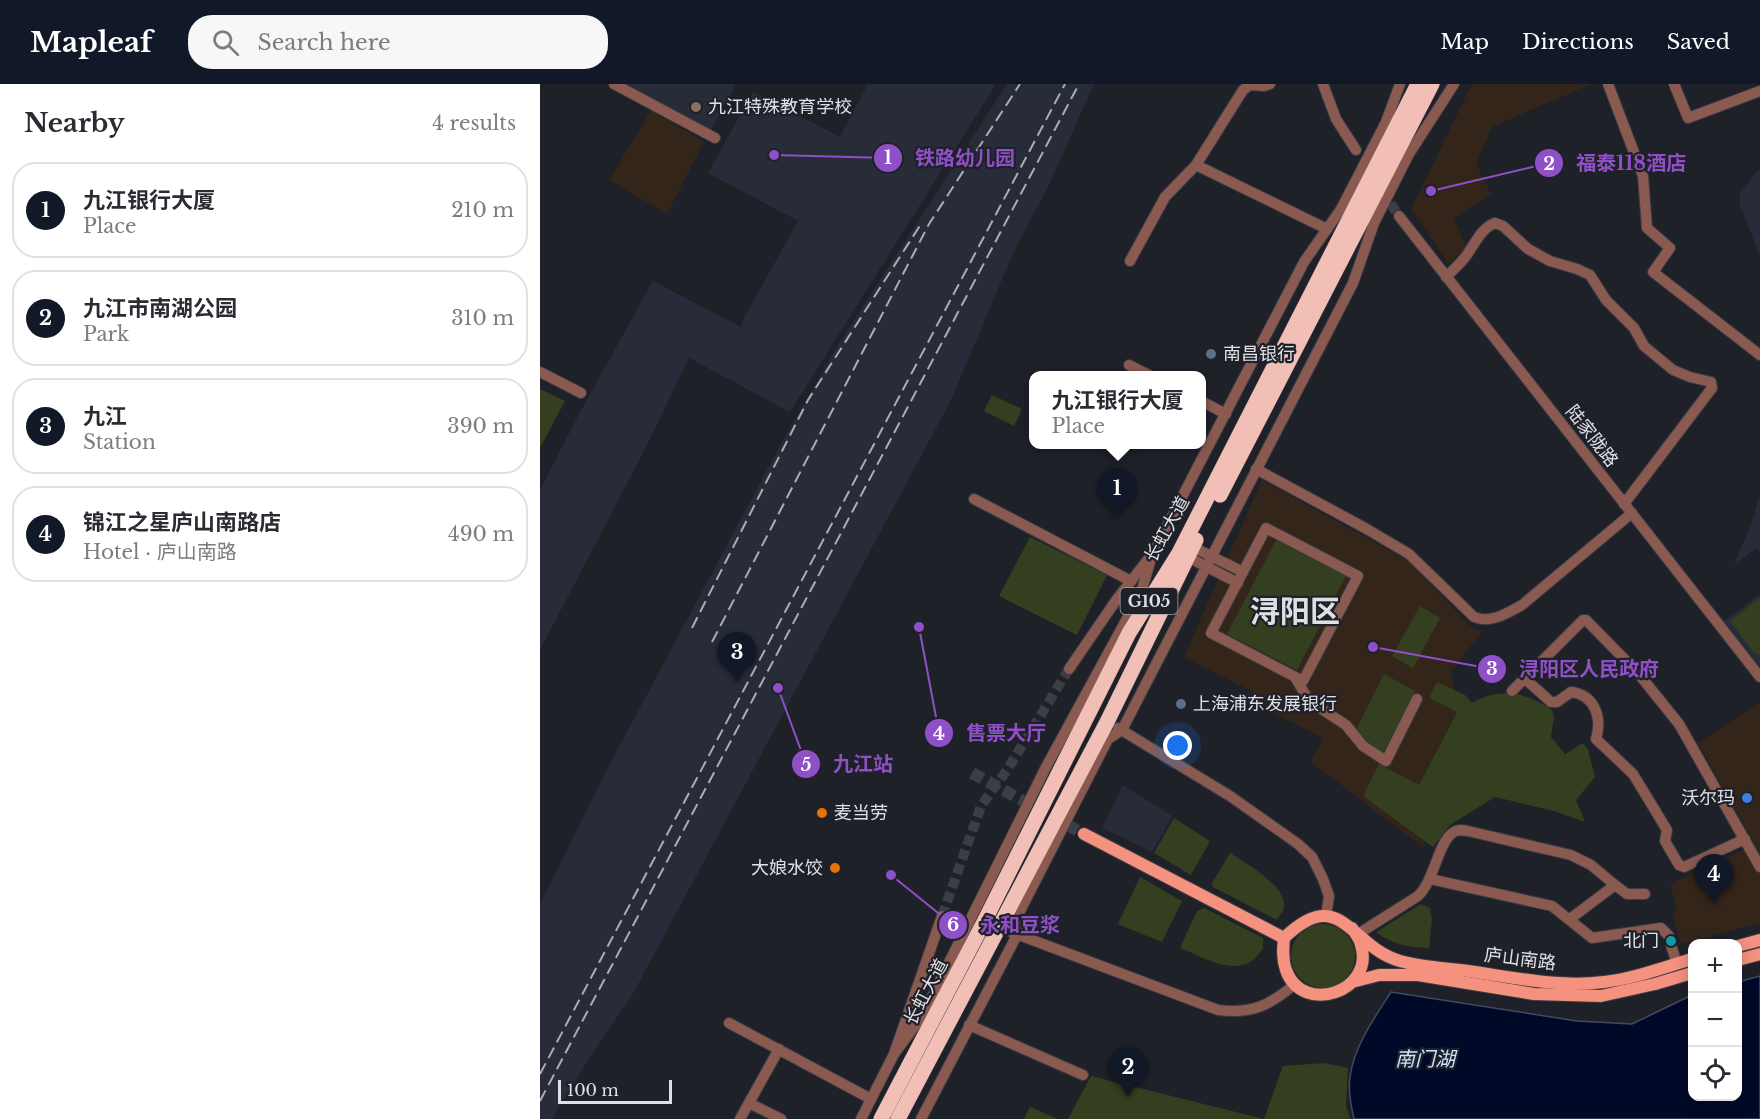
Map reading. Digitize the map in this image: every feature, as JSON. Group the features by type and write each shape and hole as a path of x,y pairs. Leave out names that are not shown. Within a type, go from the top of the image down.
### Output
{"highway":[{"name":"长虹大道","path":"898,1119 1107,722 1186,550 1418,84"},
{"name":"长虹大道","path":"881,1119 984,922 1128,633 1186,550 1432,84"}],"main road":[{"path":"1084,834 1284,938"},
{"path":"1326,916 1341,920 1355,931 1361,945 1362,960 1360,970 1345,989 1327,995 1311,993 1295,984 1286,971 1283,955 1284,938 1305,920 1326,916"},
{"name":"庐山南路","path":"1355,931 1377,952 1402,962 1552,982 1604,982 1688,960"},
{"path":"1742,945 1760,940"},
{"path":"1742,959 1760,954"},
{"name":"庐山南路","path":"1352,982 1379,975 1418,975 1534,994 1601,996 1688,974"}],"street":[{"path":"614,84 715,138"},
{"path":"1130,261 1165,197 1196,165 1243,90 1250,85 1270,84"},
{"path":"1323,84 1336,119 1356,150"},
{"path":"1069,669 1153,553 1304,262 1341,209 1386,122 1400,84"},
{"path":"921,1119 1017,935 1017,917 1108,739 1122,730 1353,283 1374,223 1409,154 1454,84"},
{"path":"1608,84 1643,176 1647,228 1670,249 1653,272 1760,355"},
{"path":"1674,84 1688,118 1760,91"},
{"path":"1196,165 1327,229"},
{"name":"陆家陇路","path":"1399,216 1760,677"},
{"path":"1446,277 1465,257 1489,225 1495,223 1503,226 1528,249 1550,261 1590,275 1606,300 1634,328 1644,346 1673,370 1689,377 1711,382 1712,388 1624,504"},
{"path":"1129,364 1143,371"},
{"path":"540,372 581,393"},
{"path":"1206,404 1226,414"},
{"path":"1256,469 1374,532 1409,554 1474,617 1484,621 1522,605 1632,513"},
{"path":"974,499 1131,581"},
{"path":"1266,528 1358,576 1303,681 1211,633 1243,572 1266,528"},
{"path":"1186,550 1211,556 1243,572"},
{"path":"1186,550 1206,567 1238,583"},
{"path":"1128,633 1153,553"},
{"path":"894,1054 923,1015 1046,767 1142,591"},
{"path":"1512,691 1583,620 1586,620 1638,673 1679,724 1760,867"},
{"path":"1294,677 1309,701 1346,725 1363,746 1386,761 1418,699"},
{"path":"1524,678 1551,702 1557,702 1571,692 1586,697 1592,703 1599,718 1596,739 1633,774 1667,830 1665,841 1679,865 1684,867 1744,839"},
{"path":"1107,722 1230,796 1298,844 1312,857 1323,879 1329,896 1326,916"},
{"path":"1355,931 1418,896 1427,888 1445,841 1457,830 1571,855 1591,865 1627,894 1645,894"},
{"path":"1430,879 1552,906 1592,938 1661,928 1670,941 1677,964"},
{"path":"1570,920 1615,885"},
{"path":"861,1119 894,1054 942,916"},
{"path":"998,927 1218,1010 1254,1009 1278,998 1295,984"},
{"path":"729,1023 872,1099"},
{"path":"969,1025 1083,1075"},
{"path":"740,1119 779,1049"},
{"path":"749,1103 781,1119"}],"shaded area":[{"name":"九江特殊教育学校","path":"626,84 736,84 711,130"},
{"path":"868,84 996,84 790,412 689,358 645,449 540,650 540,490 579,414 653,281 741,327 798,221 708,173 753,92 840,137"},
{"path":"1007,84 1094,84 1049,185 1014,251 951,400 634,992 586,1063 552,1119 540,1119 540,905 605,773 782,442 838,345"},
{"path":"1472,84 1591,84 1492,127 1476,164 1491,194 1454,218 1466,247 1449,264 1411,209"},
{"path":"651,110 704,142 667,214 609,180"},
{"path":"1760,168 1760,256 1740,205 1740,193"},
{"path":"1262,480 1410,562 1468,624 1481,633 1451,671 1457,711 1419,785 1424,848 1311,762 1323,738 1259,706 1263,697 1184,657"},
{"path":"1760,495 1760,553 1756,548 1734,565 1751,524"},
{"path":"1760,594 1760,667 1724,621"},
{"path":"1760,702 1760,923 1700,939 1688,939 1688,942 1681,944 1673,917 1677,909 1670,886 1691,873 1755,845 1698,743"},
{"path":"1123,785 1172,816 1152,852 1102,828"}],"green space":[{"path":"540,389 565,401 540,448"},
{"path":"992,395 1022,409 1014,426 984,411"},
{"path":"1030,537 1107,575 1077,635 999,596"},
{"path":"1276,540 1346,576 1297,670 1227,634"},
{"path":"1760,598 1759,655 1754,653 1730,621"},
{"path":"1420,606 1440,618 1413,668 1392,656"},
{"path":"1384,674 1415,691 1382,755 1355,732"},
{"path":"1437,682 1465,695 1472,703 1503,693 1533,699 1552,710 1554,717 1551,737 1565,754 1583,743 1588,750 1595,777 1576,800 1585,822 1554,811 1495,797 1450,825 1433,847 1363,796 1379,764 1419,785 1457,712 1429,698"},
{"path":"1174,818 1210,841 1191,875 1154,853"},
{"path":"1230,853 1264,876 1279,892 1284,908 1277,920 1213,887 1212,883"},
{"path":"1140,877 1182,901 1162,942 1118,924"},
{"path":"1421,904 1430,908 1432,919 1429,948 1401,944 1388,940 1376,932"},
{"path":"1204,908 1263,938 1263,949 1253,960 1236,966 1216,963 1180,948 1197,911"},
{"path":"1317,924 1329,924 1346,933 1353,944 1355,956 1353,968 1346,979 1329,988 1317,988 1305,983 1296,974 1291,962 1291,950 1296,938 1305,929"},
{"path":"1324,1063 1348,1068 1346,1105 1350,1119 1264,1119 1283,1066"},
{"path":"1091,1076 1264,1119 1068,1119"},
{"path":"1030,1107 1058,1119 1024,1119"}],"water":[{"name":"南门湖","path":"1760,976 1760,1119 1354,1119 1349,1088 1352,1065 1366,1032 1391,992 1577,1021 1632,1024 1688,997 1688,1101 1742,1101 1742,981"}],"tunnel":[{"path":"1382,191 1399,216"},
{"path":"942,916 981,806 1007,770 1069,669"},
{"path":"972,773 1084,834"}],"railway":[{"path":"712,642 929,224 1020,84"},
{"path":"540,1074 1065,84"},
{"path":"540,1101 1079,84"},
{"path":"692,628 808,400 921,224"}],"place":[{"name":"九江特殊教育学校","path":"696,107"},
{"name":"铁路幼儿园","path":"774,155"},
{"name":"福泰118酒店","path":"1431,191"},
{"name":"南昌银行","path":"1211,354"},
{"name":"九江银行大厦","path":"1117,518"},
{"name":"售票大厅","path":"919,627"},
{"name":"浔阳区人民政府","path":"1373,647"},
{"name":"九江","path":"737,682"},
{"name":"九江站","path":"778,688"},
{"name":"上海浦东发展银行","path":"1181,704"},
{"name":"沃尔玛","path":"1747,798"},
{"name":"麦当劳","path":"822,813"},
{"name":"大娘水饺","path":"835,868"},
{"name":"永和豆浆","path":"891,875"},
{"name":"锦江之星庐山南路店","path":"1714,904"},
{"name":"北门","path":"1671,941"},
{"name":"九江市南湖公园","path":"1128,1097"}],"district":[{"name":"浔阳区","path":"1295,612"}]}
